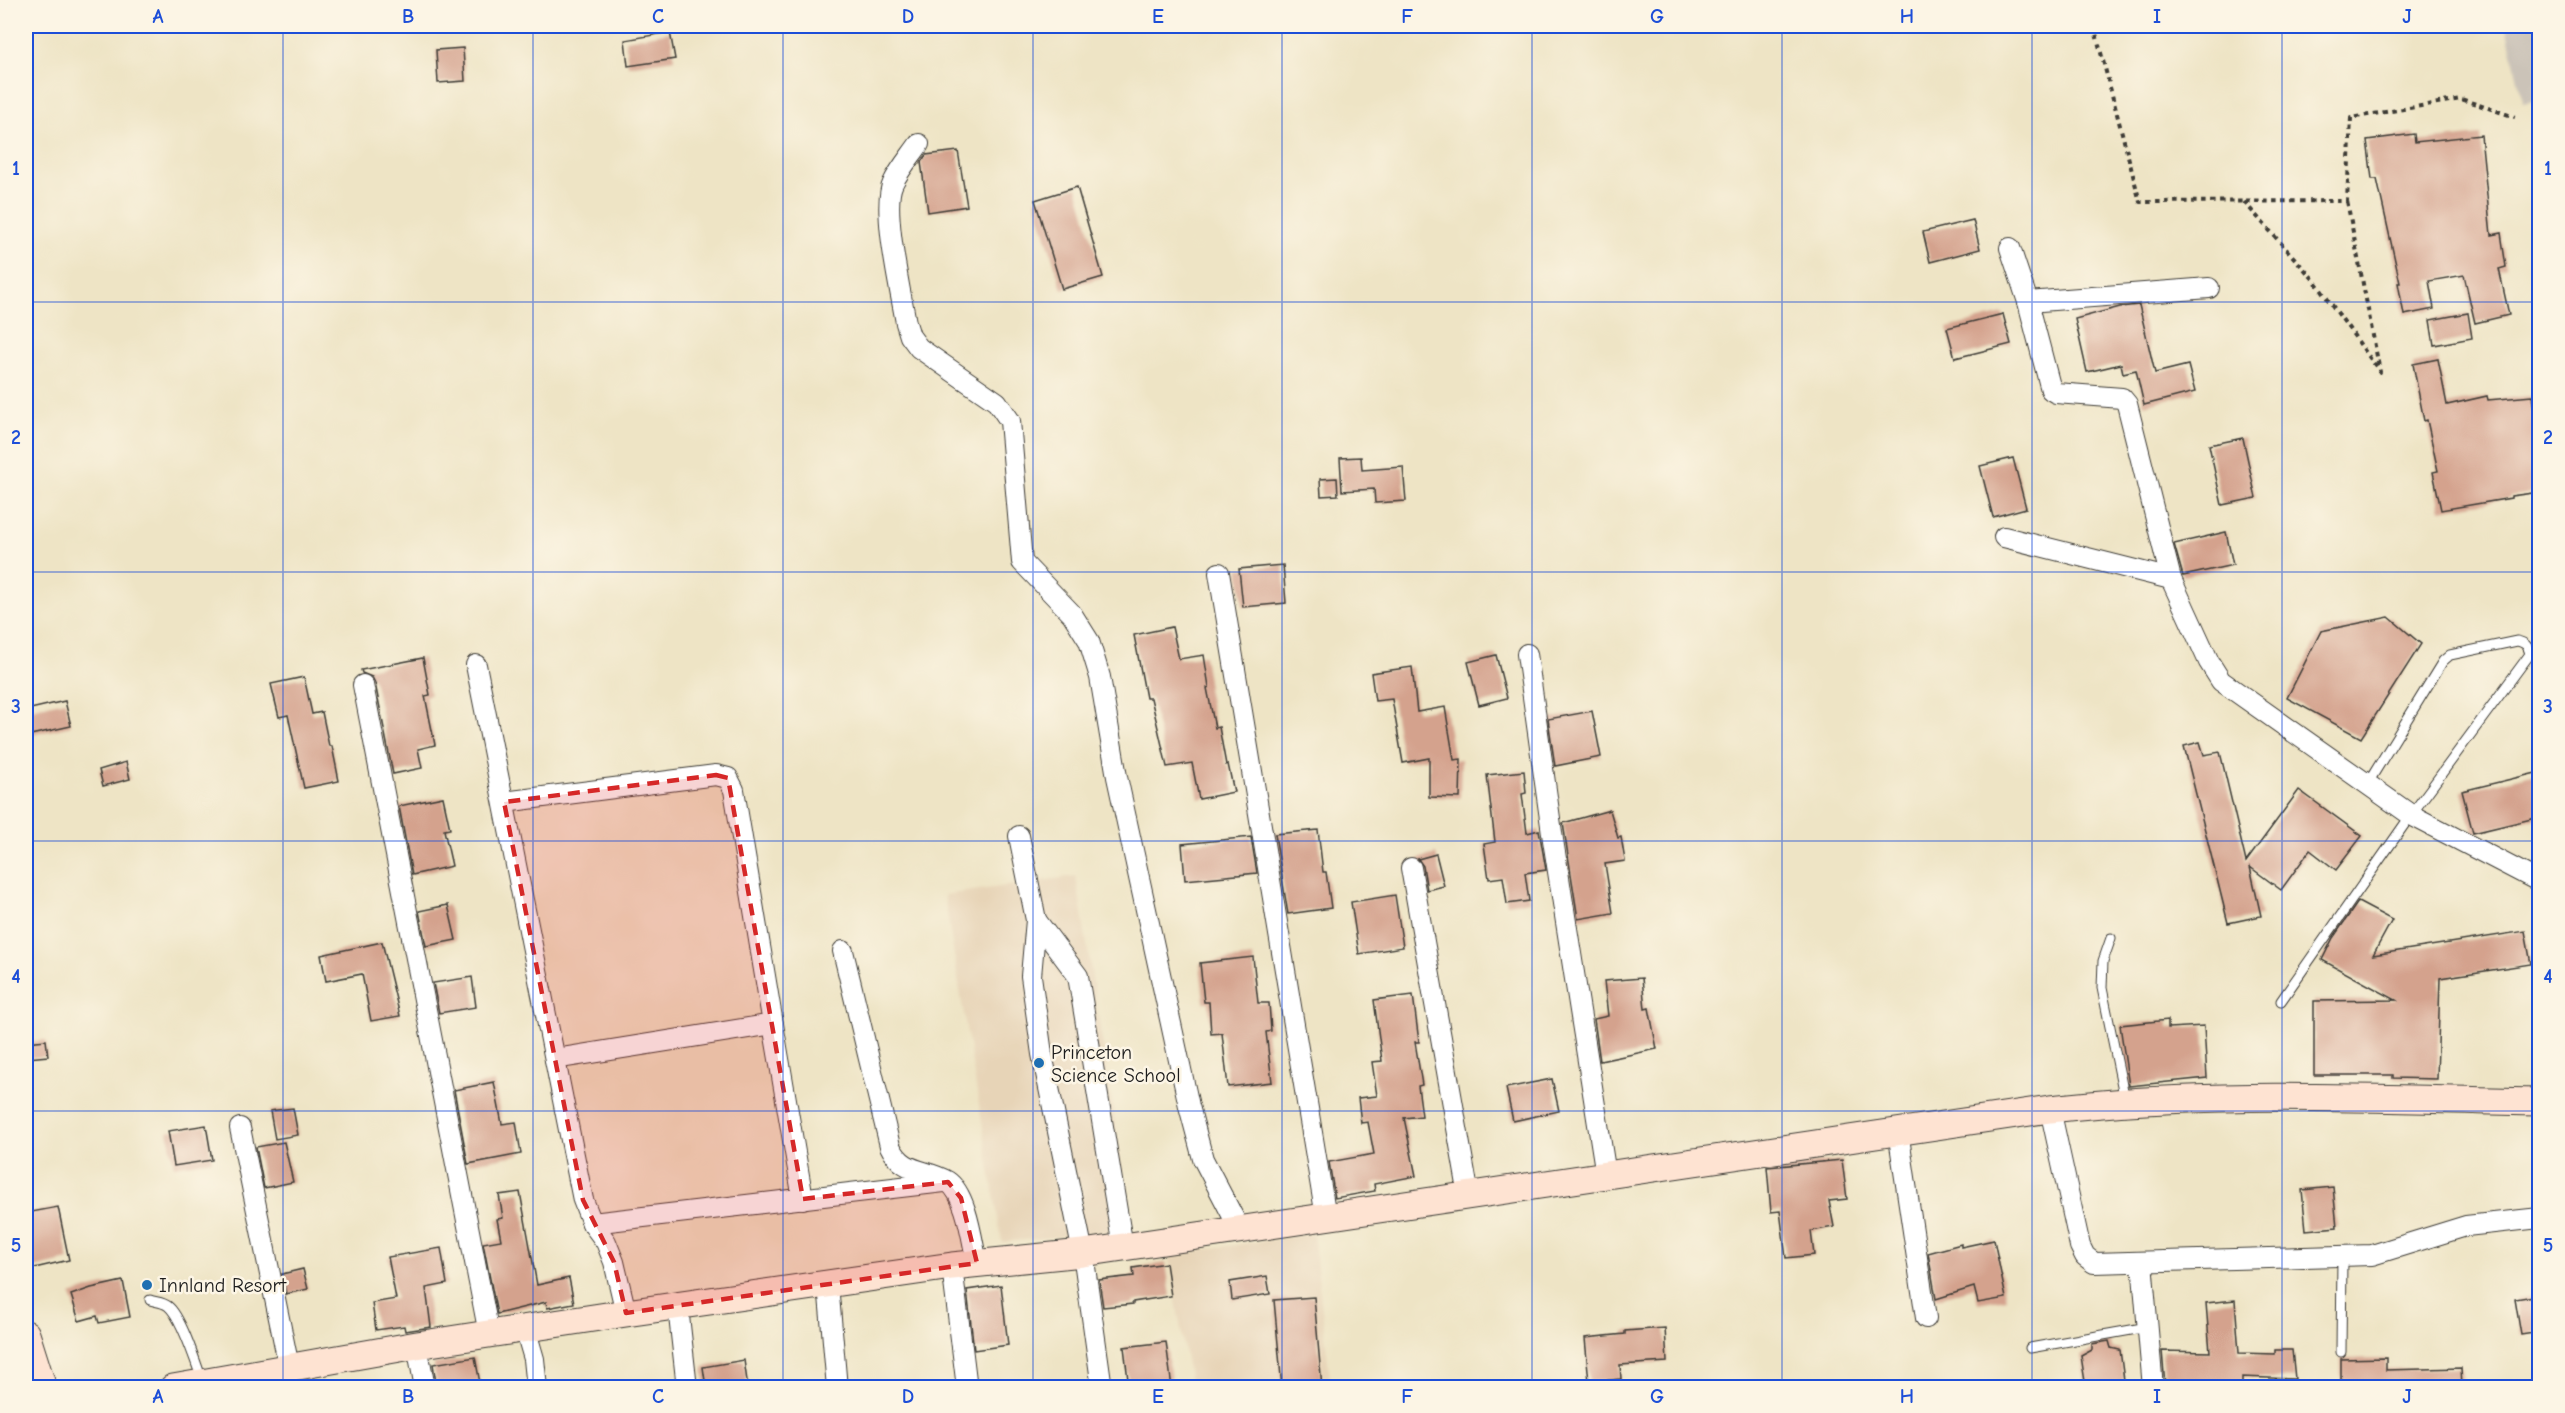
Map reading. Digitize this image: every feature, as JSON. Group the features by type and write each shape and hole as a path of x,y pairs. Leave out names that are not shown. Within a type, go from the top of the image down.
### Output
{"street":[{"path":"919,144 892,184 889,196 906,323 910,336 919,348 997,402 1010,421 1022,562 1072,614 1089,641 1100,677 1117,777 1189,1106 1203,1159 1240,1230"},
{"path":"2010,248 2028,302 2051,390 2056,393 2122,398 2127,404 2172,579 2209,662 2222,681 2412,815 2540,882"},
{"path":"2028,302 2209,288"},
{"path":"2004,537 2172,579"},
{"path":"1219,573 1326,1217"},
{"path":"1527,654 1606,1175"},
{"path":"476,665 583,1200 592,1223 606,1242 614,1262 626,1313"},
{"path":"363,686 489,1334"},
{"path":"504,802 716,775 728,778 734,790 803,1199"},
{"path":"1019,836 1036,920 1031,976 1040,1043 1083,1253 1102,1388"},
{"path":"1411,868 1469,1196"},
{"path":"1036,920 1078,976 1123,1247"},
{"path":"843,951 890,1146 895,1158 909,1168 948,1182 961,1198 965,1264 967,1388"},
{"path":"555,1059 773,1024"},
{"path":"173,1388 417,1345 626,1313 965,1264 1083,1253 2050,1108 2125,1100 2283,1096 2540,1102"},
{"path":"2050,1108 2080,1246 2085,1256 2094,1263 2372,1256 2466,1226 2540,1218"},
{"path":"240,1128 289,1367"},
{"path":"1898,1131 1926,1318"},
{"path":"592,1223 948,1182"},
{"path":"2142,1262 2153,1388"},
{"path":"828,1284 837,1388"},
{"path":"678,1307 687,1388"},
{"path":"525,1329 534,1359 537,1388"},
{"path":"26,1334 43,1388"},
{"path":"417,1345 425,1388"}],"lane":[{"path":"2281,1001 2412,815 2530,654 2529,647 2524,642 2517,641 2450,655 2443,661 2368,783"},
{"path":"2111,938 2103,961 2102,988 2125,1100"},
{"path":"2341,1352 2342,1258"},
{"path":"150,1300 164,1304 172,1310 203,1382"},
{"path":"2030,1348 2148,1328"}],"path":[{"path":"2094,26 2140,202 2347,201"},
{"path":"2243,201 2314,280 2380,372 2347,201 2351,118 2461,99 2515,117"}],"highlighted area":[{"path":"716,775 728,778 803,1199 948,1182 961,1198 977,1263 626,1313 614,1262 583,1200 504,802"}],"shaded area":[{"path":"2506,26 2539,26 2539,100 2523,103"},
{"name":"Princeton Science School","path":"1076,876 1132,1230 1002,1242 944,895"},
{"path":"1313,1233 1331,1387 1191,1387 1168,1255"}],"building":[{"path":"670,32 675,59 628,66 625,40"},
{"path":"463,48 465,81 438,83 436,50"},
{"path":"2414,134 2415,142 2481,135 2491,235 2501,233 2506,267 2499,269 2509,315 2475,323 2464,275 2429,281 2434,309 2404,315 2398,283 2400,283 2377,179 2372,179 2367,140"},
{"path":"958,151 967,206 928,212 921,162 926,155"},
{"path":"1077,187 1103,277 1062,289 1035,200"},
{"path":"1973,220 1980,249 1930,262 1923,232"},
{"path":"2139,305 2155,373 2188,365 2195,392 2144,405 2136,370 2123,373 2121,364 2087,372 2075,319 2120,307"},
{"path":"2468,313 2472,338 2434,345 2430,320"},
{"path":"2003,314 2011,344 1955,358 1947,328"},
{"path":"2438,359 2447,405 2487,396 2488,400 2532,396 2540,455 2540,492 2441,510 2433,472 2438,471 2427,420 2424,421 2413,364"},
{"path":"2243,438 2256,498 2222,505 2209,445"},
{"path":"1361,457 1362,470 1403,467 1406,501 1375,503 1374,489 1342,491 1340,458"},
{"path":"2013,458 2026,508 1993,517 1980,466"},
{"path":"1337,478 1338,495 1321,496 1320,479"},
{"path":"2226,532 2233,565 2183,576 2174,544"},
{"path":"1283,565 1286,603 1243,607 1239,569"},
{"path":"2389,617 2421,644 2361,738 2287,698 2321,631"},
{"path":"1172,627 1179,659 1204,655 1209,687 1207,688 1215,728 1219,727 1234,792 1199,799 1192,763 1167,767 1151,698 1146,698 1134,635"},
{"path":"1496,655 1507,698 1479,705 1468,662"},
{"path":"423,658 430,695 425,696 435,745 418,749 422,768 393,774 375,683 372,677 362,673 361,670"},
{"path":"1412,667 1417,712 1445,707 1454,760 1461,759 1460,798 1429,797 1429,758 1403,763 1392,699 1375,701 1371,673"},
{"path":"304,677 312,714 322,712 339,781 304,788 288,715 279,717 271,684"},
{"path":"65,701 71,726 26,736 26,710"},
{"path":"1592,711 1601,757 1555,766 1548,719"},
{"path":"2200,742 2204,755 2220,752 2246,862 2299,790 2362,836 2336,870 2310,850 2281,890 2250,867 2261,916 2228,923 2184,746"},
{"path":"126,762 130,779 103,786 99,770"},
{"path":"1524,771 1526,793 1522,794 1527,833 1539,830 1546,870 1525,873 1529,901 1507,904 1503,877 1489,879 1484,844 1495,842 1487,775"},
{"path":"2540,772 2540,817 2473,833 2462,791"},
{"path":"443,797 450,829 444,830 452,866 412,875 399,806"},
{"path":"1610,810 1618,838 1621,837 1625,861 1605,864 1613,913 1578,919 1563,823"},
{"path":"1318,830 1323,872 1326,872 1331,908 1288,914 1275,834"},
{"path":"1251,837 1257,873 1185,880 1182,844"},
{"path":"1436,854 1444,886 1427,890 1423,866 1418,859"},
{"path":"1395,895 1403,947 1359,954 1351,902"},
{"path":"2358,902 2392,920 2373,955 2525,931 2531,964 2440,978 2437,1079 2393,1078 2393,1075 2314,1075 2314,1001 2396,1000 2322,960 2333,938"},
{"path":"448,905 456,940 426,946 419,911"},
{"path":"382,942 400,1016 371,1021 362,974 326,981 321,955"},
{"path":"1253,957 1258,1003 1269,1003 1271,1031 1266,1032 1272,1082 1228,1087 1222,1033 1211,1034 1209,1002 1204,1002 1200,963"},
{"path":"472,977 476,1007 439,1013 433,983"},
{"path":"1642,978 1645,1009 1649,1008 1657,1049 1600,1061 1594,1019 1608,1016 1604,981"},
{"path":"1413,995 1419,1042 1415,1042 1422,1085 1418,1086 1422,1116 1404,1118 1416,1176 1374,1184 1375,1191 1335,1198 1329,1162 1374,1154 1368,1122 1361,1123 1358,1098 1377,1096 1372,1062 1382,1061 1374,1000"},
{"path":"2168,1020 2168,1028 2204,1026 2207,1078 2129,1086 2120,1025"},
{"path":"46,1040 48,1056 28,1058 26,1042"},
{"path":"1552,1079 1559,1111 1513,1121 1506,1088"},
{"path":"494,1082 502,1124 516,1122 521,1154 468,1164 454,1090"},
{"path":"293,1108 298,1135 275,1139 270,1111"},
{"path":"206,1125 212,1160 174,1166 168,1131"},
{"path":"284,1142 293,1182 264,1188 256,1147"},
{"path":"1842,1160 1847,1199 1829,1201 1834,1227 1811,1231 1814,1255 1786,1258 1780,1211 1771,1212 1767,1167"},
{"path":"2333,1187 2337,1227 2306,1230 2302,1190"},
{"path":"520,1192 537,1285 569,1278 574,1303 547,1308 546,1302 497,1314 483,1243 501,1240 497,1219 503,1218 499,1195"},
{"path":"58,1207 69,1260 26,1270 26,1213"},
{"path":"1994,1240 2006,1298 1978,1303 1974,1287 1936,1299 1928,1253 1961,1244 1961,1247"},
{"path":"441,1248 447,1284 426,1288 431,1327 405,1331 404,1326 376,1330 372,1303 396,1299 388,1257"},
{"path":"1166,1263 1171,1296 1133,1302 1133,1304 1103,1307 1099,1280 1134,1276 1133,1268"},
{"path":"303,1269 308,1289 286,1294 282,1274"},
{"path":"1267,1276 1270,1294 1232,1300 1230,1282"},
{"path":"123,1281 130,1317 99,1323 97,1316 79,1321 71,1295"},
{"path":"1001,1285 1008,1345 974,1350 967,1290"},
{"path":"2540,1295 2540,1332 2521,1335 2515,1299"},
{"path":"1314,1297 1322,1388 1282,1388 1274,1300"},
{"path":"2235,1300 2239,1353 2275,1354 2275,1350 2292,1350 2295,1379 2242,1377 2242,1388 2165,1385 2162,1351 2210,1352 2206,1303"},
{"path":"1665,1328 1667,1362 1620,1365 1621,1379 1589,1382 1585,1338 1625,1334 1625,1331"},
{"path":"2109,1341 2111,1348 2120,1350 2125,1388 2086,1388 2081,1356 2092,1350 2092,1344"},
{"path":"1166,1342 1172,1388 1129,1388 1124,1347"},
{"path":"475,1357 480,1383 437,1388 433,1364"},
{"path":"2386,1358 2386,1370 2461,1368 2462,1388 2341,1388 2341,1359"},
{"path":"744,1360 748,1388 706,1388 703,1367"}],"place":[{"name":"Princeton Science School","path":"1039,1063"},
{"name":"Innland Resort","path":"147,1285"}]}
